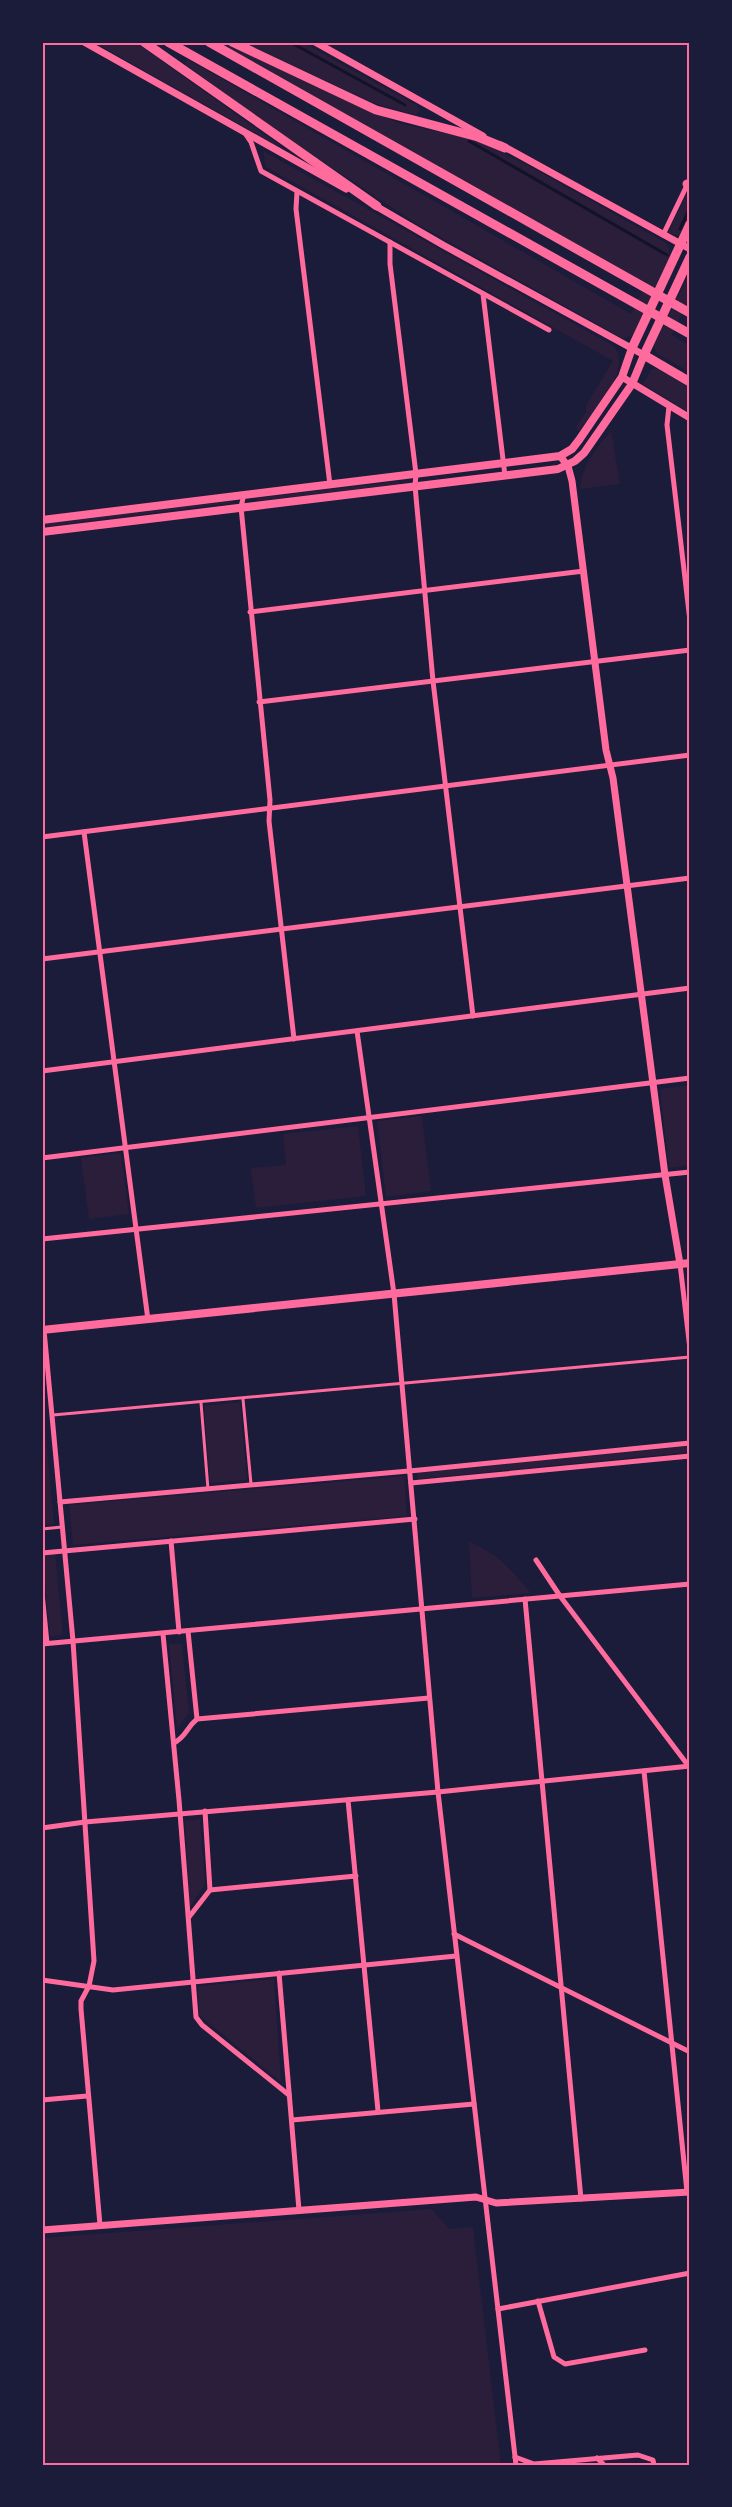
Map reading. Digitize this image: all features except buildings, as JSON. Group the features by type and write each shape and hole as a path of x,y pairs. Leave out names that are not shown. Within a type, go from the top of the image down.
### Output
{"main road":[{"path":"144,42 377,207"},
{"path":"168,42 690,334"},
{"path":"209,42 688,312"},
{"path":"232,42 376,110 478,137 505,147"},
{"path":"42,520 560,456 572,449 622,377 632,348 690,224"},
{"path":"42,532 545,472 568,466 584,453 633,384 644,355 690,257"},
{"path":"644,355 690,382"},
{"path":"43,1330 690,1263"}],"street":[{"path":"84,42 443,245 644,355"},
{"path":"315,42 690,249"},
{"path":"245,132 261,171 549,330"},
{"path":"663,235 689,183"},
{"path":"297,192 296,208 330,484"},
{"path":"390,242 390,264 416,474 415,486 433,681 473,1016"},
{"path":"483,294 505,476"},
{"path":"622,377 690,418"},
{"path":"669,406 667,425 690,621"},
{"path":"560,456 568,466 572,481 690,1349"},
{"path":"244,494 241,507 270,808 269,821 294,1038"},
{"path":"250,612 584,571"},
{"path":"259,702 690,650"},
{"path":"42,837 690,755"},
{"path":"84,832 148,1320"},
{"path":"42,959 690,878"},
{"path":"42,1071 690,988"},
{"path":"357,1031 394,1294 438,1792 516,2465"},
{"path":"42,1158 690,1078"},
{"path":"42,1239 690,1172"},
{"path":"43,1330 73,1641 94,1961 89,1986 81,2001 81,2009 100,2225"},
{"path":"60,1502 690,1443"},
{"path":"411,1483 690,1456"},
{"path":"42,1553 415,1520"},
{"path":"171,1541 179,1632"},
{"path":"536,1560 690,1767"},
{"path":"42,1593 44,1643 163,1634 690,1584"},
{"path":"525,1599 581,2199"},
{"path":"188,1631 197,1719"},
{"path":"163,1634 196,2017 202,2025 289,2095"},
{"path":"174,1743 183,1738 190,1724 197,1719 429,1698"},
{"path":"42,1828 85,1822 438,1792 690,1767"},
{"path":"42,2230 476,2196 496,2203 688,2192 644,1771"},
{"path":"348,1800 378,2111"},
{"path":"189,1917 210,1890 205,1811"},
{"path":"210,1890 356,1876"},
{"path":"454,1934 690,2052"},
{"path":"42,1980 114,1990 456,1956"},
{"path":"279,1973 300,2210"},
{"path":"42,2100 87,2096"},
{"path":"292,2120 474,2104"},
{"path":"498,2309 690,2273"},
{"path":"538,2301 554,2357 561,2363 645,2350"},
{"path":"515,2457 534,2464 638,2455 652,2460 654,2465"},
{"path":"597,2458 604,2465"}],"lane":[{"path":"52,1415 690,1357"},
{"path":"243,1399 251,1485"},
{"path":"201,1403 208,1489"},
{"path":"42,1529 62,1527"}],"shaded area":[{"path":"94,42 135,42 289,152"},
{"path":"213,42 224,42 398,123 471,139 487,145 666,243 669,248 669,259 633,336 622,338 417,224 269,126 185,64 187,59 631,314 646,283"},
{"path":"243,42 302,42 420,109 416,115 376,104"},
{"path":"263,151 614,346 619,356 619,367 615,379 602,402 579,431 576,427 586,412 586,405 613,361 266,167"},
{"path":"690,191 690,221 681,236 668,233"},
{"path":"690,272 690,306 686,305 672,335 690,346 690,372 656,353 654,345"},
{"path":"652,369 661,369 690,388 690,413 643,384"},
{"path":"611,431 620,484 580,489 584,472 595,450"},
{"path":"399,481 400,484 257,501 257,498"},
{"path":"231,501 231,503 42,527 42,524"},
{"path":"690,1085 690,1165 669,1168 660,1089"},
{"path":"422,1116 431,1191 386,1197 377,1121"},
{"path":"358,1126 366,1196 256,1208 251,1168 286,1165 283,1134"},
{"path":"121,1153 129,1214 89,1219 81,1158"},
{"path":"42,1395 54,1524 42,1525"},
{"path":"240,1402 247,1480 210,1483 204,1406"},
{"path":"690,1446 690,1452 418,1479 417,1473"},
{"path":"404,1476 407,1516 73,1545 69,1505"},
{"path":"469,1542 496,1557 531,1593 472,1598"},
{"path":"55,1553 63,1635 50,1636 42,1554"},
{"path":"169,1644 182,1644 189,1713 177,1728"},
{"path":"200,1819 205,1884 190,1907 185,1821"},
{"path":"274,1979 281,2082 199,2015 198,1986"},
{"path":"432,2209 449,2229 473,2227 501,2465 42,2465 42,2238"}],"waterway":[{"path":"290,42 405,105"},
{"path":"469,141 667,255"},
{"path":"680,229 690,208"}]}
